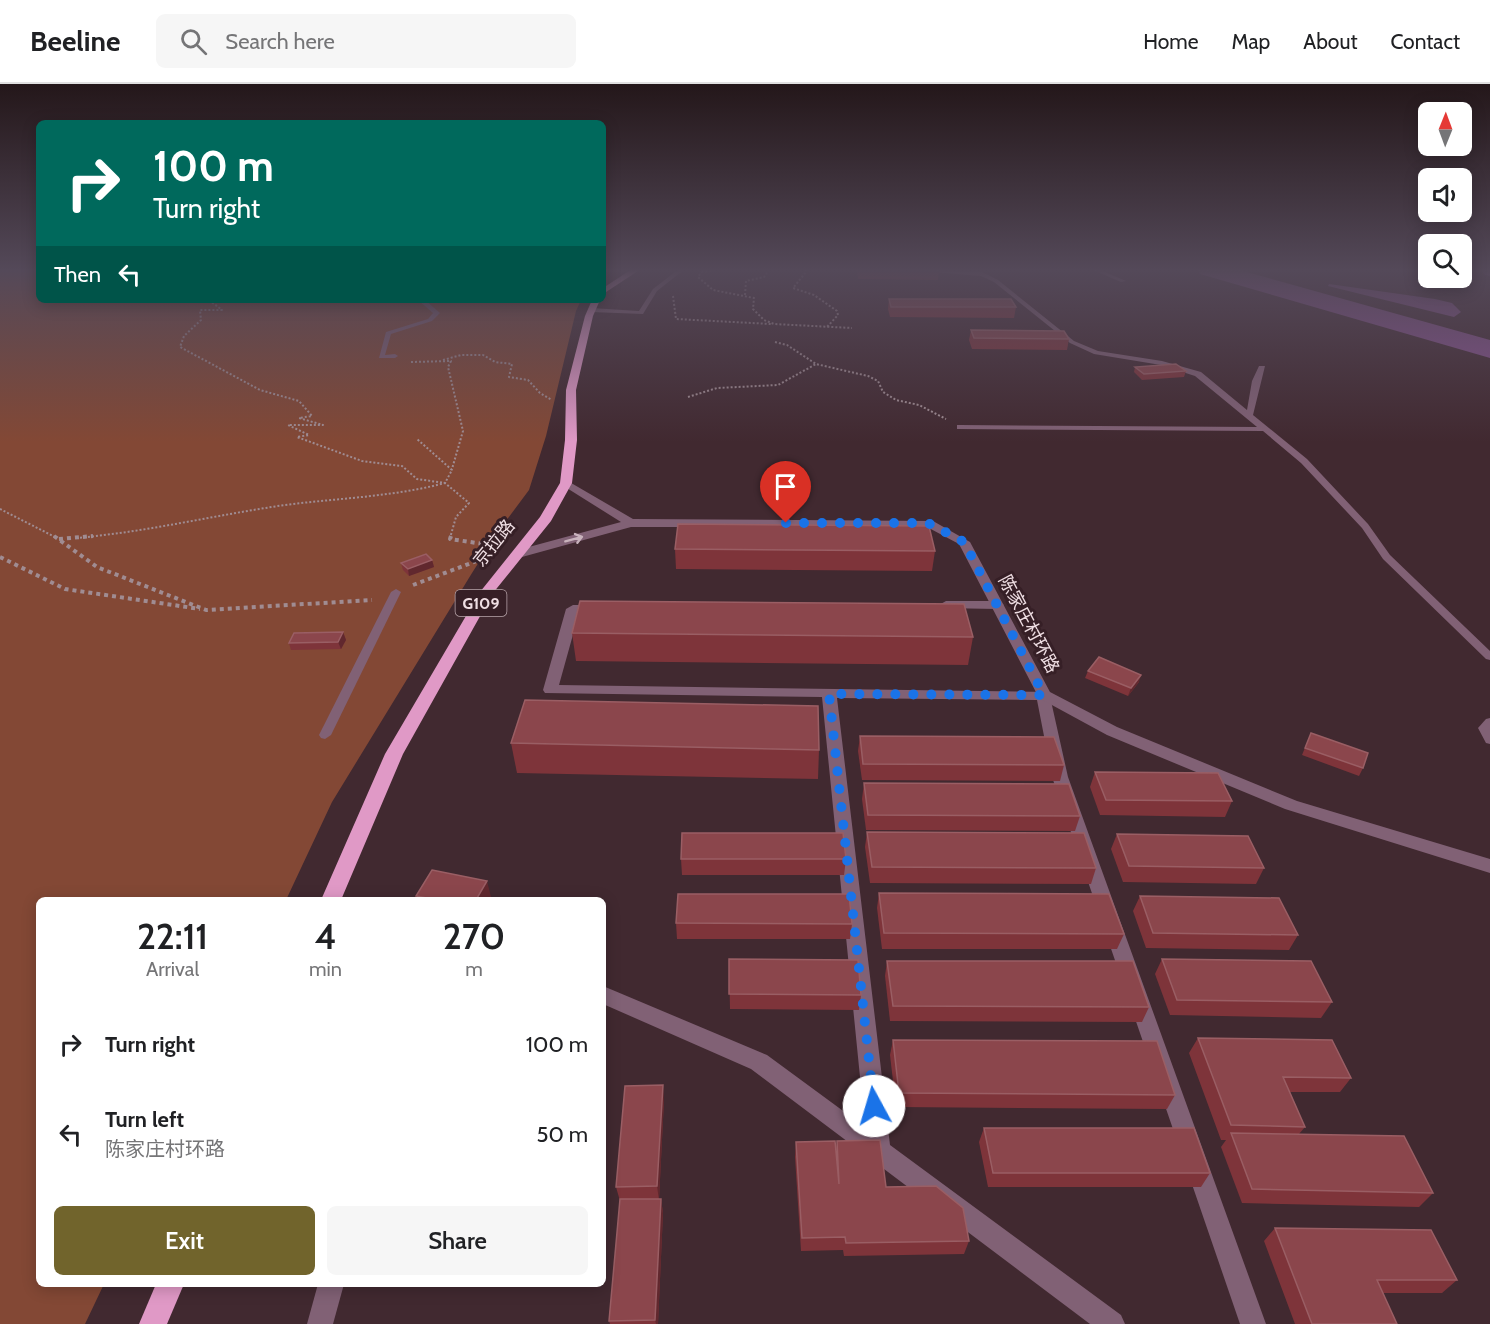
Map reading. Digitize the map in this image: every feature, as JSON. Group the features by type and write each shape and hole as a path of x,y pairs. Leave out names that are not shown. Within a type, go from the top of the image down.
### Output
{"highway":[{"name":"京拉路","path":"332,897 394,754 487,592 546,518 566,483 571,390 589,327"},
{"path":"153,1324 169,1287"}],"street":[{"path":"566,483 631,524"},
{"name":"陈家庄村环路","path":"523,548 631,524 928,523 964,542 1044,695 1112,731 1291,805 1490,866"},
{"path":"926,605 997,604"},
{"path":"609,608 573,609 550,690 1044,695 1060,777 1253,1324"},
{"path":"829,694 879,1151"},
{"path":"606,996 759,1062 1112,1324"},
{"path":"321,1324 330,1287"}],"lane":[{"path":"395,356 381,357 388,333 408,327"},
{"path":"1053,327 1072,342 1096,353 1162,363 1198,374 1262,429 1304,461 1365,526 1386,557 1490,657"},
{"path":"1249,417 1256,381 1262,368"},
{"path":"960,427 1262,429"},
{"path":"325,735 396,592"},
{"path":"1490,722 1484,728 1490,740"}],"path":[{"path":"194,327 184,336 180,347 260,390 299,402 312,416 299,418 324,425 288,425 309,435 297,437 368,463 402,466 417,479 445,483 470,503 456,517 450,539 500,547 523,548"},
{"path":"826,327 852,328"},
{"path":"775,342 787,345 816,364 868,376 878,381 883,392 896,400 919,405 960,427"},
{"path":"441,361 461,355 483,355 495,362 512,364 509,377 528,380 540,393 571,411"},
{"path":"59,539 116,535 285,506 423,490 445,483 452,470 463,431 448,367 451,361 411,362 396,360 395,356"},
{"path":"688,398 717,388 778,385 816,364"},
{"path":"417,440 452,470"},
{"path":"0,509 59,539 97,567 206,610"},
{"path":"0,557 65,589 206,610 374,600 523,548"}],"shaded area":[{"path":"0,327 572,327 546,436 529,490 500,529 472,573 332,802 287,897 36,897 36,1287 103,1287 85,1324 0,1324"}],"building":[{"path":"971,330 1064,331 1069,339 974,338"},
{"path":"1176,364 1186,371 1144,374 1135,367"},
{"path":"678,524 929,526 935,551 675,549"},
{"path":"426,554 432,560 408,569 401,563"},
{"path":"580,601 964,604 973,637 572,633"},
{"path":"343,632 338,642 289,643 294,633"},
{"path":"1099,657 1141,675 1131,688 1088,671"},
{"path":"525,700 818,706 819,750 511,743"},
{"path":"1311,733 1368,753 1363,768 1305,748"},
{"path":"860,736 1054,737 1064,765 863,764"},
{"path":"1095,772 1218,773 1232,801 1106,800"},
{"path":"864,783 1069,784 1080,816 868,815"},
{"path":"867,832 1084,833 1096,868 872,867"},
{"path":"682,833 843,833 846,859 681,859"},
{"path":"1117,834 1248,836 1264,868 1129,866"},
{"path":"432,870 487,881 478,897 416,896"},
{"path":"879,893 1109,894 1124,934 884,933"},
{"path":"678,894 849,894 852,924 676,923"},
{"path":"1140,896 1279,898 1298,935 1153,933"},
{"path":"729,959 858,960 861,995 729,994"},
{"path":"1162,959 1311,961 1332,1002 1177,1000"},
{"path":"887,961 1133,961 1149,1007 893,1006"},
{"path":"1198,1038 1332,1040 1351,1078 1283,1077 1305,1127 1231,1125"},
{"path":"893,1040 1157,1041 1175,1095 899,1093"},
{"path":"663,1085 657,1186 616,1187 625,1086"},
{"path":"984,1128 1194,1128 1210,1173 993,1173"},
{"path":"1231,1133 1404,1136 1433,1193 1252,1189"},
{"path":"880,1140 886,1187 936,1186 963,1208 969,1241 846,1243 845,1237 802,1238 796,1142 835,1141 839,1184 837,1141"},
{"path":"620,1199 661,1199 655,1320 609,1321"},
{"path":"1275,1228 1431,1230 1457,1280 1377,1280 1397,1324 1312,1324"}],"waterway":[{"path":"1412,327 1490,349"}],"route":[{"path":"786,523 928,523 964,542 1044,695 829,694 874,1106"}]}
